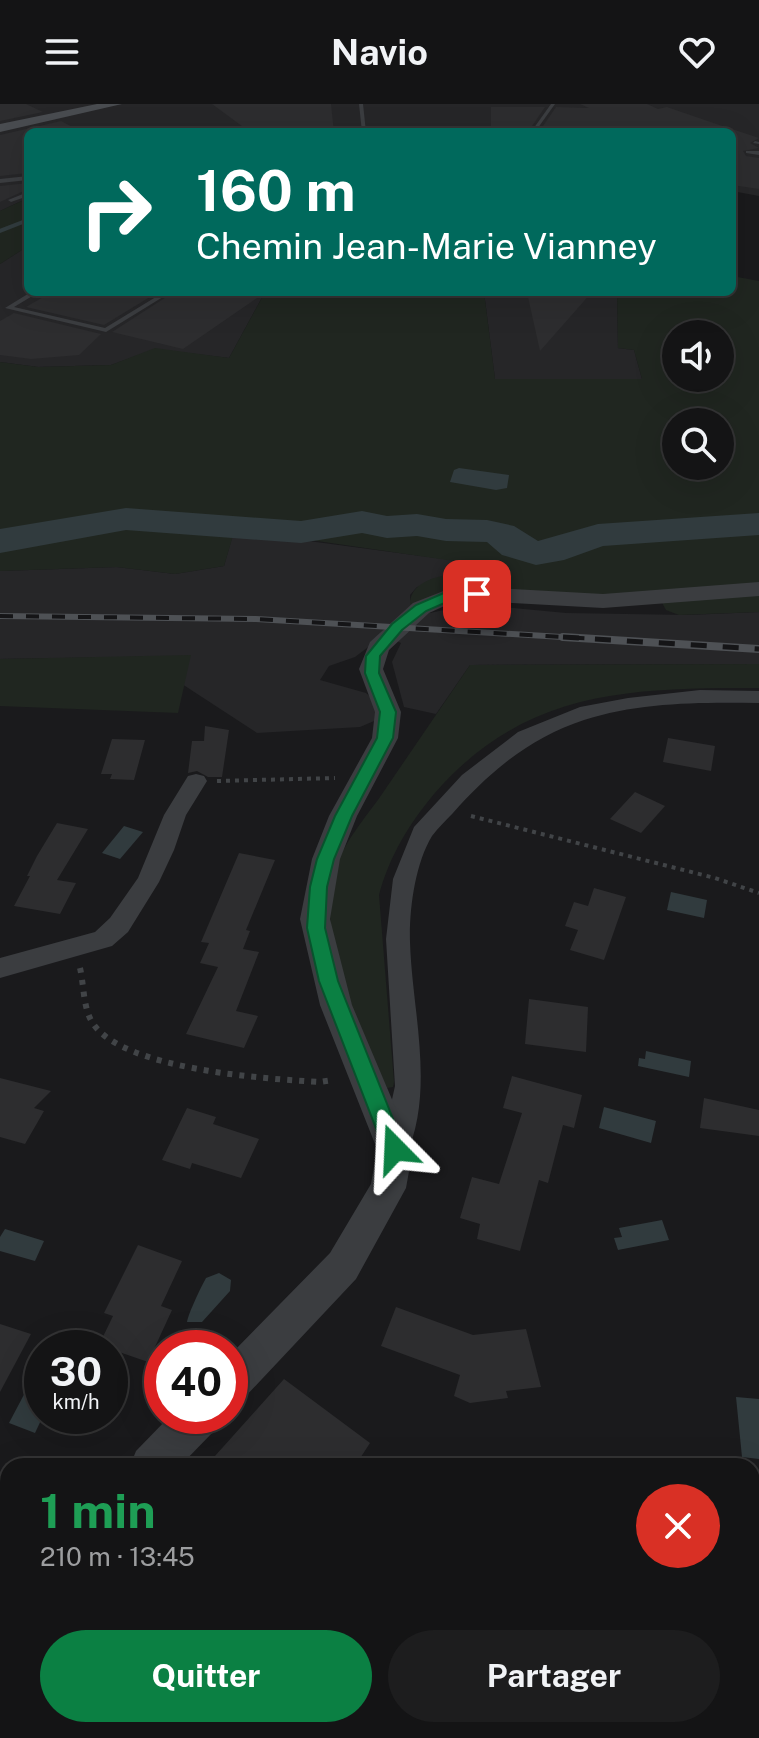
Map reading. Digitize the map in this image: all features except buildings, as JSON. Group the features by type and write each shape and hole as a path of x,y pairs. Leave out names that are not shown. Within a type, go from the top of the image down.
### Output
{"main road":[{"path":"0,128 116,104"}],"street":[{"path":"395,1149 336,1005 315,919 326,859 343,816 376,760 388,725 386,704 372,673 373,656 397,627 431,602 460,594 603,601 759,589"},
{"path":"248,1365 343,1266 388,1188 408,1086 398,939 405,879 422,833 470,780 525,737 580,714 628,704 700,696 759,697"},
{"path":"0,968 103,939 129,912 163,850 175,815 196,781"},
{"path":"159,1458 182,1434"}],"lane":[{"path":"361,104 364,128"},
{"path":"536,128 553,104"},
{"path":"748,152 759,153"},
{"path":"0,181 24,178"},
{"path":"11,200 24,195"},
{"path":"29,296 8,308 106,330 161,296"}],"path":[{"path":"196,781 366,777"},
{"path":"443,809 715,878 759,893"},
{"path":"76,949 92,1023 109,1037 132,1049 169,1063 223,1076 320,1082 366,1074"}],"shaded area":[{"path":"0,104 759,104 759,196 736,192 736,128 24,128 24,200 0,211"},
{"path":"24,200 24,249 0,264 0,211"},
{"path":"24,249 24,296 263,296 229,358 155,349 111,365 38,367 0,362 0,264"},
{"path":"736,277 759,281 759,612 679,615 666,610 659,597 477,594 421,608 410,604 419,586 428,580 484,571 488,566 235,529 224,566 175,574 117,567 0,571 0,362 38,367 111,365 155,348 229,358 263,296 485,296 495,379 642,379 634,350 618,348 617,296 736,296"},
{"path":"485,296 617,296 618,348 634,350 642,379 495,379"},
{"path":"459,468 509,475 507,488 496,490 450,482 454,470"},
{"path":"234,531 489,565 485,571 417,587 410,595 410,603 430,613 472,604 566,613 687,615 759,612 759,664 470,665 436,714 404,707 392,662 401,643 384,635 355,657 329,666 320,680 366,693 374,700 381,718 360,727 257,733 182,684 190,656 0,659 0,571 117,567 175,574 224,566"},
{"path":"191,655 178,713 0,706 0,659"},
{"path":"759,664 759,688 623,694 543,714 505,733 469,759 434,794 401,842 388,867 379,895 394,1082 393,1087 387,1088 354,1010 335,952 330,896 335,870 354,832 470,665"},
{"path":"124,826 143,832 120,859 102,853"},
{"path":"671,892 707,900 704,918 667,910"},
{"path":"646,1051 691,1061 689,1077 638,1066 639,1058 645,1059"},
{"path":"604,1107 656,1121 651,1143 599,1128"},
{"path":"662,1220 669,1240 618,1250 614,1238 622,1237 619,1228"},
{"path":"5,1229 44,1241 35,1261 0,1251 0,1237"},
{"path":"219,1273 231,1280 230,1291 202,1322 187,1322 206,1278"},
{"path":"24,1395 24,1429 9,1423"},
{"path":"736,1397 759,1399 759,1458 742,1457"}],"waterway":[{"path":"0,231 24,222"},
{"path":"0,541 126,519 301,532 362,522 387,527 417,525 446,530 487,531 500,534 516,547 536,553 550,552 598,535 759,524"}],"railway":[{"path":"0,616 256,619 588,638"},
{"path":"563,637 588,638"},
{"path":"588,638 596,639"},
{"path":"588,638 759,649"}],"route":[{"path":"395,1149 328,981 315,919 318,887 343,816 376,760 385,738 388,712 372,673 373,656 397,627 431,602 460,594 477,594"}]}
